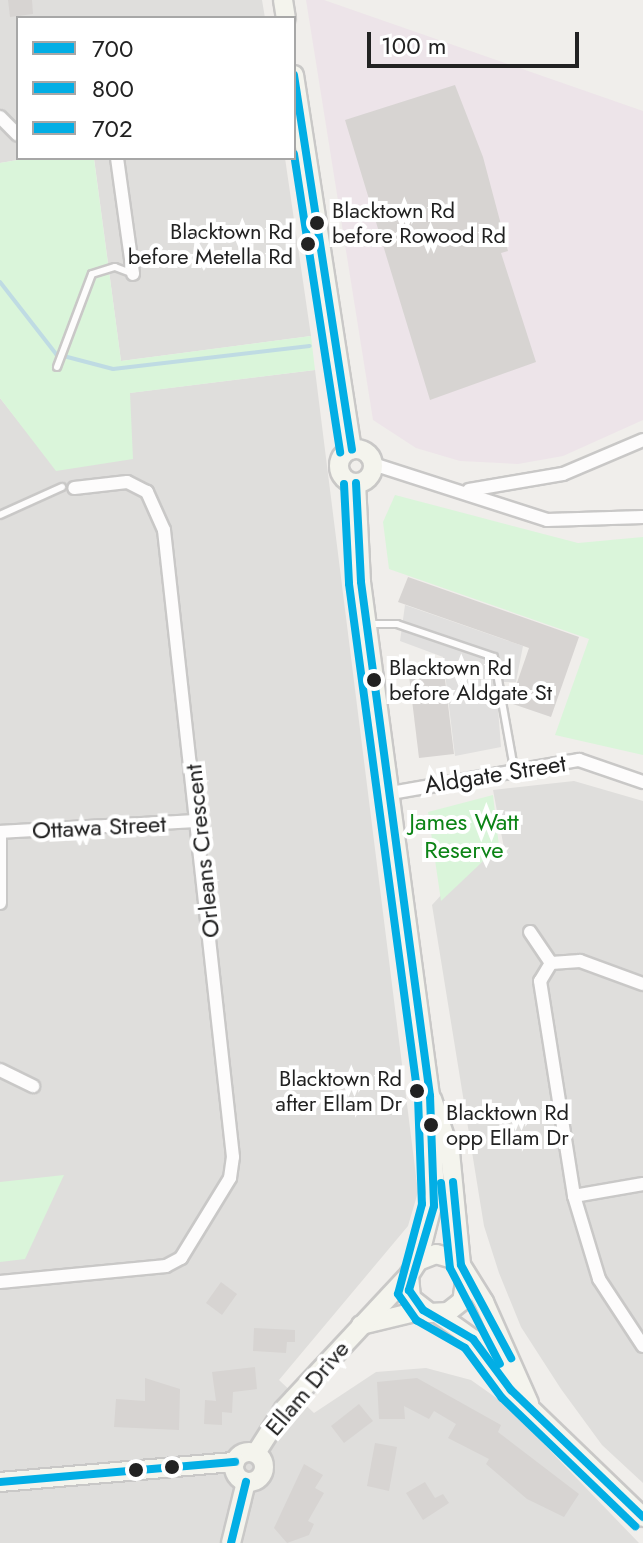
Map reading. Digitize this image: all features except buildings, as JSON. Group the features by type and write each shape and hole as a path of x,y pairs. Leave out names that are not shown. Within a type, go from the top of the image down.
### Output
{"main road":[{"path":"296,88 352,450 340,471 356,483"},
{"path":"352,450 373,464 356,483 367,624 430,1096 435,1194 413,1268 411,1298 473,1339 529,1403 643,1517"},
{"path":"430,1096 450,1152 464,1270 462,1301 431,1312"},
{"path":"413,1268 445,1255 464,1270 529,1403"},
{"name":"Ellam Drive","path":"246,1482 264,1470 256,1453 284,1409 413,1268"},
{"name":"Ellam Drive","path":"361,1325 431,1312"},
{"path":"0,1482 235,1462 256,1453"},
{"path":"231,1543 246,1482 235,1462"}],"street":[{"path":"0,117 16,133"},
{"path":"117,160 133,274"},
{"path":"469,490 563,474 643,440"},
{"path":"373,464 469,490 547,520 643,517"},
{"name":"Orleans Crescent","path":"0,1282 166,1266 188,1251 230,1178 233,1157 199,821 158,509 127,482 68,487"},
{"name":"Aldgate Street","path":"391,793 514,768 579,760 643,782"},
{"name":"Ottawa Street","path":"0,832 199,821"},
{"path":"0,832 0,903"},
{"path":"530,932 551,963"},
{"path":"551,963 580,961 643,984"},
{"path":"551,963 540,981 574,1196 599,1279 643,1346"},
{"path":"0,1070 33,1086"},
{"path":"574,1196 643,1184"}],"lane":[{"path":"57,367 92,274 115,267 133,274"},
{"path":"0,515 68,487"},
{"path":"367,624 397,624 494,657 514,768"}],"shaded area":[{"path":"0,0 262,0 265,16 16,16 17,160 0,163"},
{"path":"306,0 324,0 643,111 643,420 563,456 518,464 460,461 416,448 373,420"},
{"path":"94,160 285,160 311,336 121,361"},
{"path":"315,370 418,1192 408,1226 279,1380 314,1413 376,1372 426,1368 471,1380 505,1404 639,1543 0,1543 0,398 57,470 129,393"},
{"path":"405,605 523,646 516,682 496,682 501,747 455,756 443,657 400,641"},
{"path":"574,781 643,801 643,1483 602,1445 561,1389 521,1327 499,1273 484,1226 432,905 480,853 504,848 493,790"}],"green space":[{"path":"17,160 94,160 121,361 311,336 315,370 130,393 133,459 56,471 0,398 0,163"},
{"path":"395,495 578,543 643,537 643,755 555,735 589,639 389,569 383,522"},
{"name":"James Watt Reserve","path":"493,795 499,846 441,901 428,812"},
{"path":"64,1175 25,1259 0,1262 0,1182"}],"waterway":[{"path":"0,282 56,354 113,369 310,346"}],"transit line":[{"name":"700","path":"296,88 352,450"},
{"name":"800","path":"295,160 340,452"},
{"name":"700","path":"356,483 361,582 430,1096 434,1206 409,1290 423,1310 473,1339 511,1390 643,1517"},
{"name":"800","path":"344,484 349,584 418,1097 422,1204 398,1294 416,1320 465,1348 502,1398 635,1526"},
{"name":"700","path":"453,1182 461,1265 511,1358"},
{"name":"800","path":"441,1183 450,1268 500,1364"},
{"name":"702","path":"0,1482 235,1462"},
{"name":"702","path":"231,1543 246,1482"}],"place":[{"name":"Blacktown Rd before Rowood Rd","path":"317,223"},
{"name":"Blacktown Rd before Metella Rd","path":"308,244"},
{"name":"Blacktown Rd before Aldgate St","path":"374,680"},
{"name":"Blacktown Rd after Ellam Dr","path":"417,1091"},
{"name":"Blacktown Rd opp Ellam Dr","path":"431,1125"}]}
